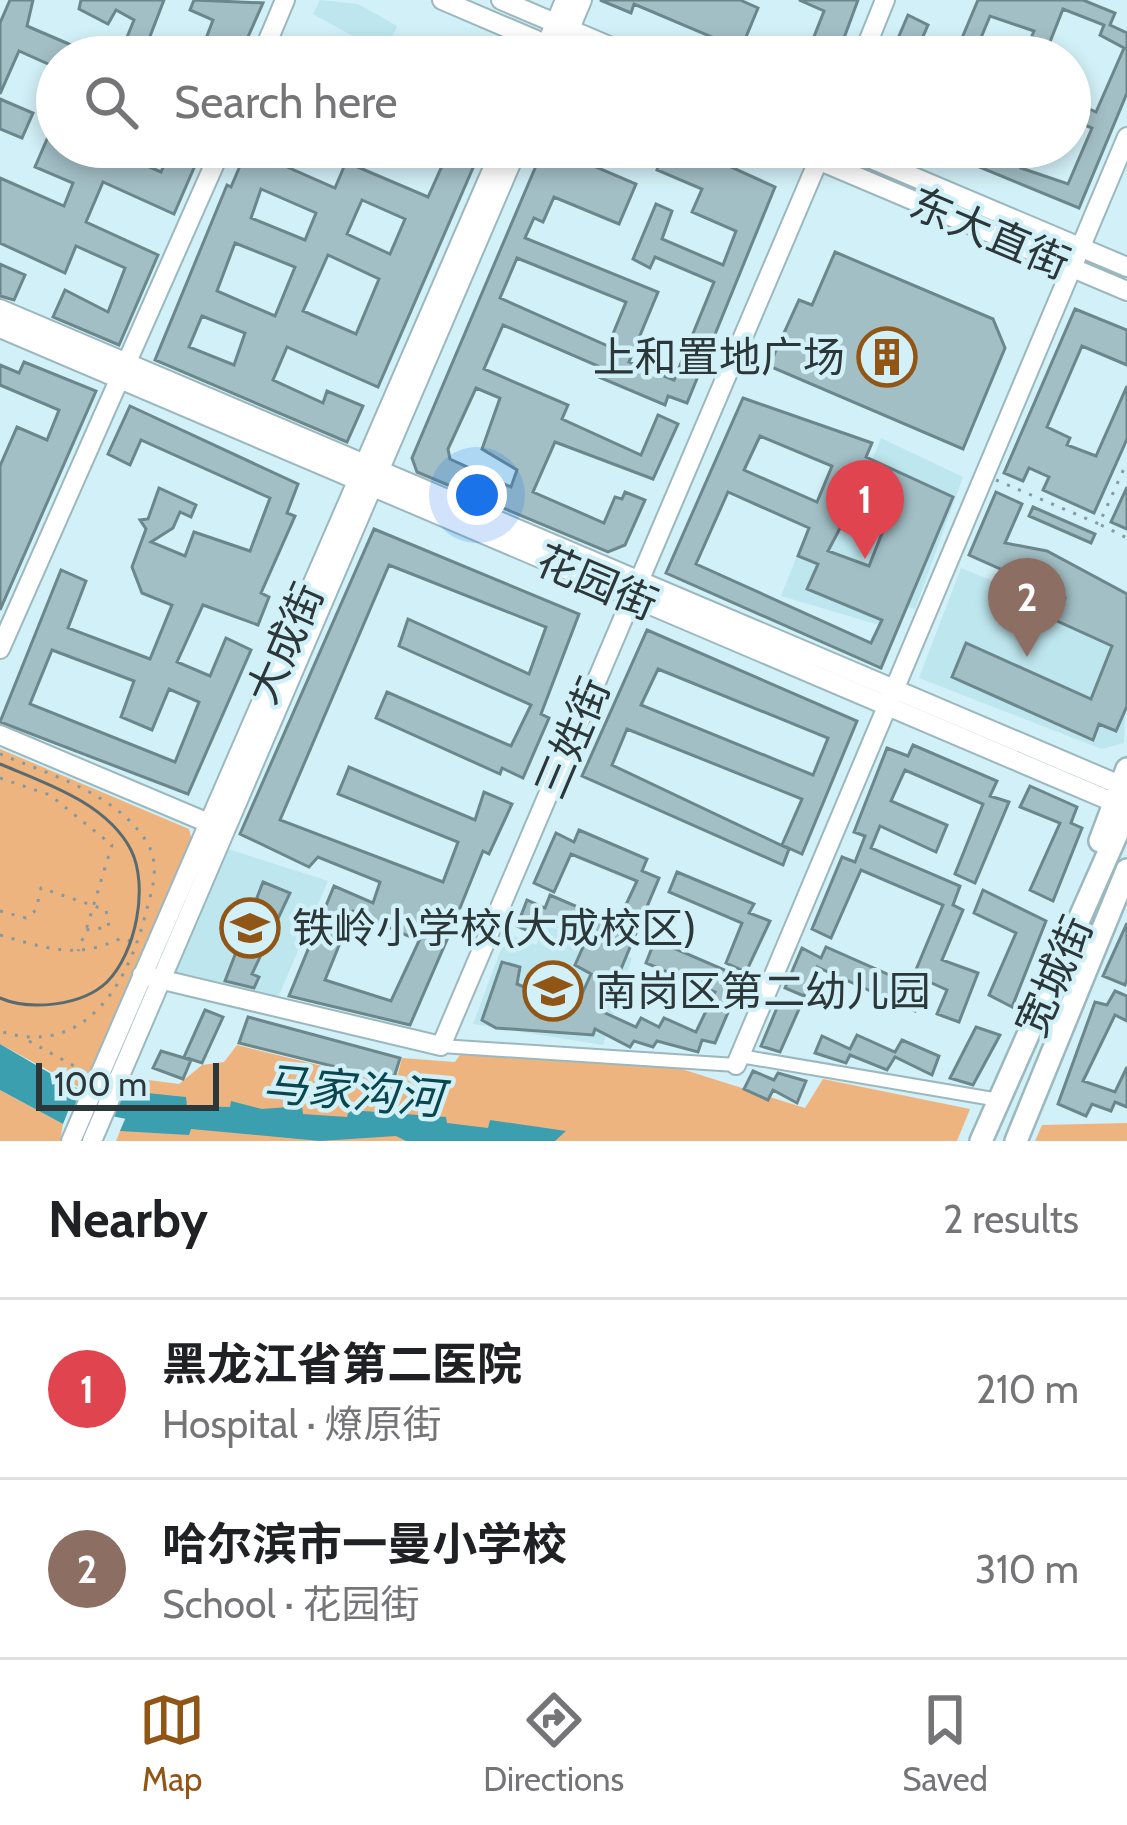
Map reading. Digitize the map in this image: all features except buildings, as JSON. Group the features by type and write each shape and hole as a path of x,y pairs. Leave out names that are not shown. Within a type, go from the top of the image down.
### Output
{"highway":[{"name":"宽城街","path":"981,1141 1067,946 1124,794"},
{"name":"宽城街","path":"1016,1141 1127,870"},
{"path":"1090,961 1127,888"}],"main road":[{"path":"270,36 285,0"},
{"path":"442,0 519,36"},
{"path":"501,0 585,36"},
{"path":"560,36 565,0"},
{"path":"562,26 582,0"},
{"path":"870,36 885,0"},
{"path":"738,1060 1127,136"},
{"path":"0,649 213,168"},
{"name":"大成街","path":"71,1141 149,978 367,475 493,168"},
{"name":"大成街","path":"149,978 206,822 508,168"},
{"name":"三姓街","path":"441,1046 815,168"},
{"name":"东大直街","path":"852,168 1127,291"},
{"name":"东大直街","path":"892,168 1127,267"},
{"name":"花园街","path":"0,309 126,372 1124,794"},
{"name":"花园街","path":"0,328 126,372"},
{"path":"0,735 206,822"},
{"path":"149,978 441,1046"},
{"path":"92,1141 102,1074"}],"street":[{"path":"441,1046 738,1060 998,1100"}],"path":[{"path":"1100,524 1127,462"},
{"path":"983,475 1127,538"},
{"path":"0,754 87,790 131,821 150,848 156,873 139,945 108,1001 64,1032 27,1040"},
{"path":"0,778 50,795 112,845 78,951"},
{"path":"0,910 26,918 36,910 41,888 106,910 109,927 86,929"},
{"path":"0,935 63,953 122,938 139,945"},
{"path":"0,1031 102,1074"}],"shaded area":[{"path":"320,0 358,4 397,26 393,36 353,36 313,14"},
{"path":"881,438 963,477 915,609 894,603 886,627 781,596 816,508 848,521"},
{"path":"961,568 1127,636 1124,743 1102,749 919,678"},
{"path":"0,749 189,829 193,844 86,1091 0,1044"},
{"name":"铁岭小学校(大成校区)","path":"225,848 328,881 276,1002 174,975"},
{"name":"南岗区第二幼儿园","path":"546,925 632,958 603,1045 473,1024 507,933 536,945"},
{"path":"470,1040 666,1064 805,1108 823,1079 970,1109 957,1141 116,1141 141,1079 179,1084 202,1065 224,1062 237,1045 395,1084 402,1058 455,1062"},
{"path":"0,1090 63,1124 60,1141 0,1141"},
{"path":"1127,1123 1127,1141 1035,1141 1042,1125"}],"water":[{"path":"0,1044 77,1089 63,1124 0,1090"},
{"path":"137,1092 186,1097 187,1106 230,1107 231,1101 262,1109 302,1106 303,1114 347,1117 349,1110 446,1117 447,1123 488,1128 490,1120 566,1131 555,1141 406,1141 396,1136 320,1141 191,1129 189,1135 120,1131"}],"waterway":[{"name":"马家沟河","path":"0,1076 19,1087 155,1114"}],"railway":[{"path":"0,764 73,796 107,819 131,850 139,882 132,937 107,982 84,996 55,1004 0,998"}],"place":[{"name":"上和置地广场","path":"887,357"},
{"name":"黑龙江省第二医院","path":"865,559"},
{"name":"哈尔滨市一曼小学校","path":"1027,657"},
{"name":"铁岭小学校(大成校区)","path":"250,928"},
{"name":"南岗区第二幼儿园","path":"553,991"}]}
